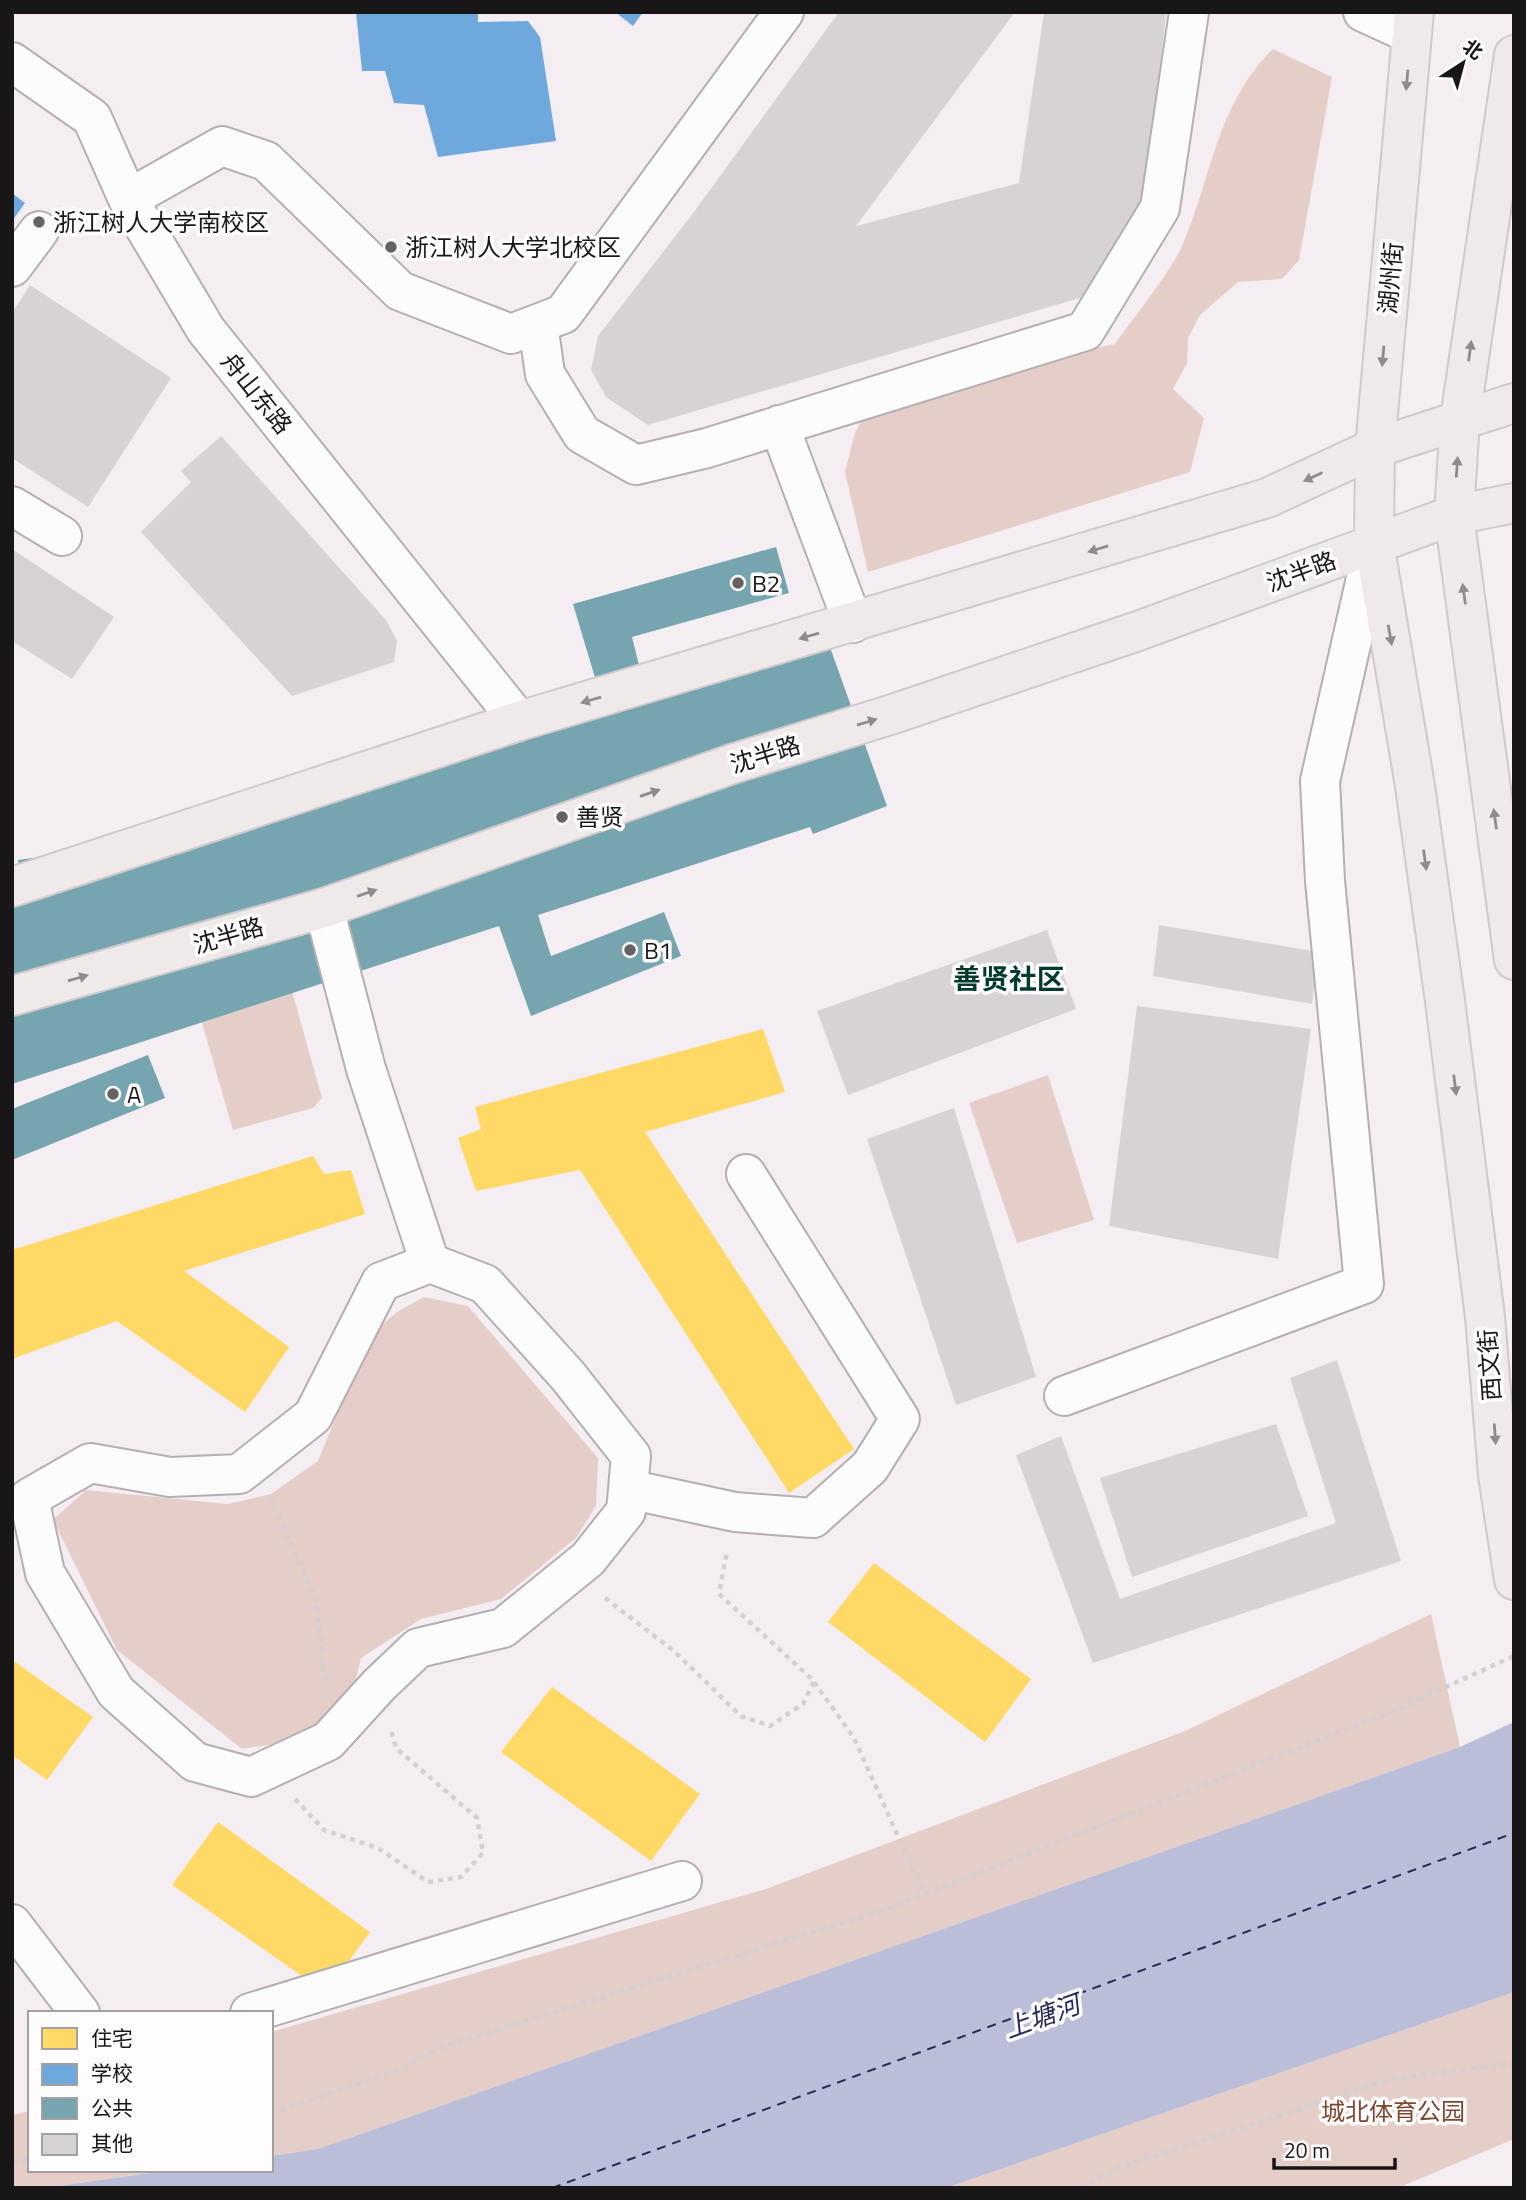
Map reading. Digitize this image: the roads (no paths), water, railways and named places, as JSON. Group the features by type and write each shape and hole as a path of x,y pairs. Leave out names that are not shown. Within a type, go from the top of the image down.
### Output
{"main road":[{"name":"湖州街","path":"1374,543 1375,448 1413,23"},
{"path":"1514,55 1460,418 1454,515 1514,960"},
{"path":"12,887 519,720 1267,498 1375,448 1460,418 1514,403"},
{"name":"沈半路","path":"12,996 324,908 732,764 893,714 1138,631 1454,515 1514,503"},
{"name":"西文街","path":"1374,543 1415,786 1485,1317 1498,1475 1514,1580"}],"street":[{"path":"128,199 222,146 267,161 400,290 511,334 563,314 784,12"},
{"path":"538,324 545,374 582,434 636,465 707,448 1085,331 1160,208 1189,12"},
{"path":"1363,12 1413,23"},
{"name":"舟山东路","path":"12,62 92,118 128,199 206,330 519,720"},
{"path":"12,267 39,231"},
{"path":"779,425 853,623"},
{"path":"12,506 62,536"},
{"path":"1064,1396 1364,1284 1325,881 1320,781 1374,543"},
{"path":"324,908 366,1069 430,1263"},
{"path":"628,1489 735,1512 813,1518 870,1467 900,1419 746,1174"},
{"path":"430,1263 485,1284 568,1376 631,1456 628,1489 626,1511 588,1559 503,1628 418,1648 379,1685 328,1741 251,1777 195,1762 116,1692 45,1573 29,1498 90,1463 170,1477 239,1474 313,1416 381,1282 430,1263"},
{"path":"257,2011 682,1881"},
{"path":"12,1924 78,2011"}],"water":[{"name":"上塘河","path":"1514,1722 1514,1992 946,2188 45,2188 156,2172 273,2172 273,2156 318,2149 1460,1747"}],"place":[{"name":"浙江树人大学南校区","path":"39,222"},
{"name":"浙江树人大学北校区","path":"391,247"},
{"name":"B2","path":"738,583"},
{"name":"善贤","path":"562,817"},
{"name":"B1","path":"630,950"},
{"name":"A","path":"113,1094"}],"district":[{"name":"善贤社区","path":"1009,978"}],"park label":[{"name":"城北体育公园","path":"1393,2111"}]}
